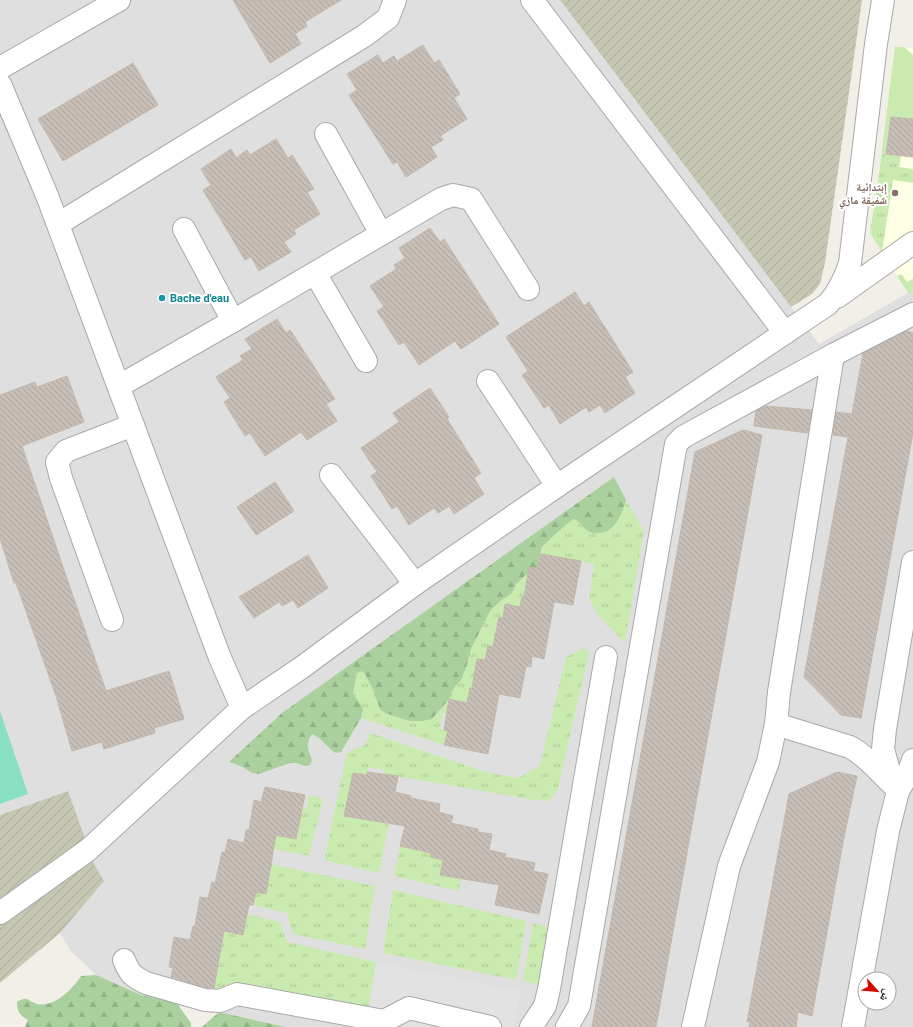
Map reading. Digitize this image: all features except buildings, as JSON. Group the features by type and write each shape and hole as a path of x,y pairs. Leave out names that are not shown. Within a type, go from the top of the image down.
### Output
{"street":[{"path":"0,68 119,0"},
{"path":"58,224 364,36 388,18 395,0"},
{"path":"532,0 785,333"},
{"path":"828,304 838,292 846,278 850,264 876,44 883,0"},
{"path":"0,84 48,198 220,658 242,708"},
{"path":"326,134 381,234"},
{"path":"118,386 233,321 441,199 453,195 471,199 528,289"},
{"path":"184,229 233,321"},
{"path":"0,913 88,850 242,708 301,668 415,584 557,486 828,304 913,243"},
{"path":"315,273 366,361"},
{"path":"567,1027 579,1006 676,444 683,437 833,355 913,314"},
{"path":"693,1027 729,866 768,762 776,724 779,692 833,355"},
{"path":"488,381 557,486"},
{"path":"112,620 61,478 57,462 66,451 133,425"},
{"path":"331,475 415,584"},
{"path":"898,791 889,771 883,749 886,721 913,562"},
{"path":"530,1027 545,1006 549,989 606,658"},
{"path":"776,724 850,747 864,756 898,791"},
{"path":"852,1027 888,831 898,791 908,774 913,760"},
{"path":"124,960 129,973 136,979 204,1000 220,1001 237,994 384,1021 410,1008 490,1027"}],"shaded area":[{"path":"0,0 560,0 819,344 913,290 913,1027 285,1027 141,995 96,975 70,950 60,933 103,881 95,866 68,791 0,815"},
{"path":"560,0 862,0 825,263 820,284 812,294 791,307"},
{"name":"إبتدائية شفيقة مازي","path":"895,47 913,48 913,290 908,293 870,233 882,153"},
{"path":"68,791 95,866 104,881 60,933 0,983 0,815"},
{"path":"376,962 521,991 513,1027 366,1027"}],"green space":[{"path":"895,47 904,47 913,55 913,119 886,154 882,153 882,149"},
{"path":"882,153 901,156 899,167 913,169 913,183 893,180 882,252 870,233"},
{"path":"901,274 907,282 913,279 913,293 908,293 897,276"},
{"path":"614,477 626,500 617,522 609,530 594,533 573,519 542,547 537,568 528,573 516,584 512,593 499,602 490,611 471,649 461,680 454,688 449,699 432,719 409,721 385,713 380,709 372,687 363,671 357,673 353,693 363,709 361,718 341,752 336,753 319,738 312,734 308,744 308,749 312,760 310,765 305,766 290,763 259,774 252,773 243,767 229,762 282,713"},
{"path":"626,500 644,531 625,643 599,616 589,599 594,564 541,554 550,538 573,519 578,520 584,528 610,530 616,524"},
{"path":"528,573 524,597 522,597 520,607 505,604 503,618 499,617 495,633 504,635 500,649 488,646 485,660 477,659 472,688 470,688 467,703 447,713 443,713 439,729 448,731 444,745 361,718 363,709 353,693 357,673 363,671 372,687 380,709 385,713 409,721 438,713 449,699 460,680 467,665 471,649 490,611 499,602 512,593 516,584"},
{"path":"584,648 589,653 558,789 549,801 534,800 384,774 384,770 368,767 367,775 353,773 344,815 389,823 379,873 324,860 347,753 365,745 370,733 489,773 518,778 540,766 566,657"},
{"path":"0,711 28,794 0,804"},
{"path":"309,795 323,799 309,856 273,849 276,835 296,839 303,808 307,808"},
{"path":"400,846 431,853 430,857 443,860 461,878 459,891 394,876"},
{"path":"271,864 375,886 365,949 293,934 287,913 253,905 256,892"},
{"path":"393,890 526,921 516,980 383,953"},
{"path":"247,914 280,922 287,942 376,962 369,1009 213,992 223,931 243,935"},
{"path":"533,923 552,928 541,985 523,981"},
{"path":"96,975 141,995 176,1002 191,1023 191,1027 25,1027 28,1020 20,1013 17,1002 27,999 37,1004 50,1003 68,992 81,976"},
{"path":"219,1012 285,1027 202,1027"}],"place":[{"name":"إبتدائية شفيقة مازي","path":"895,193"},
{"name":"Bache d'eau","path":"162,298"}]}
